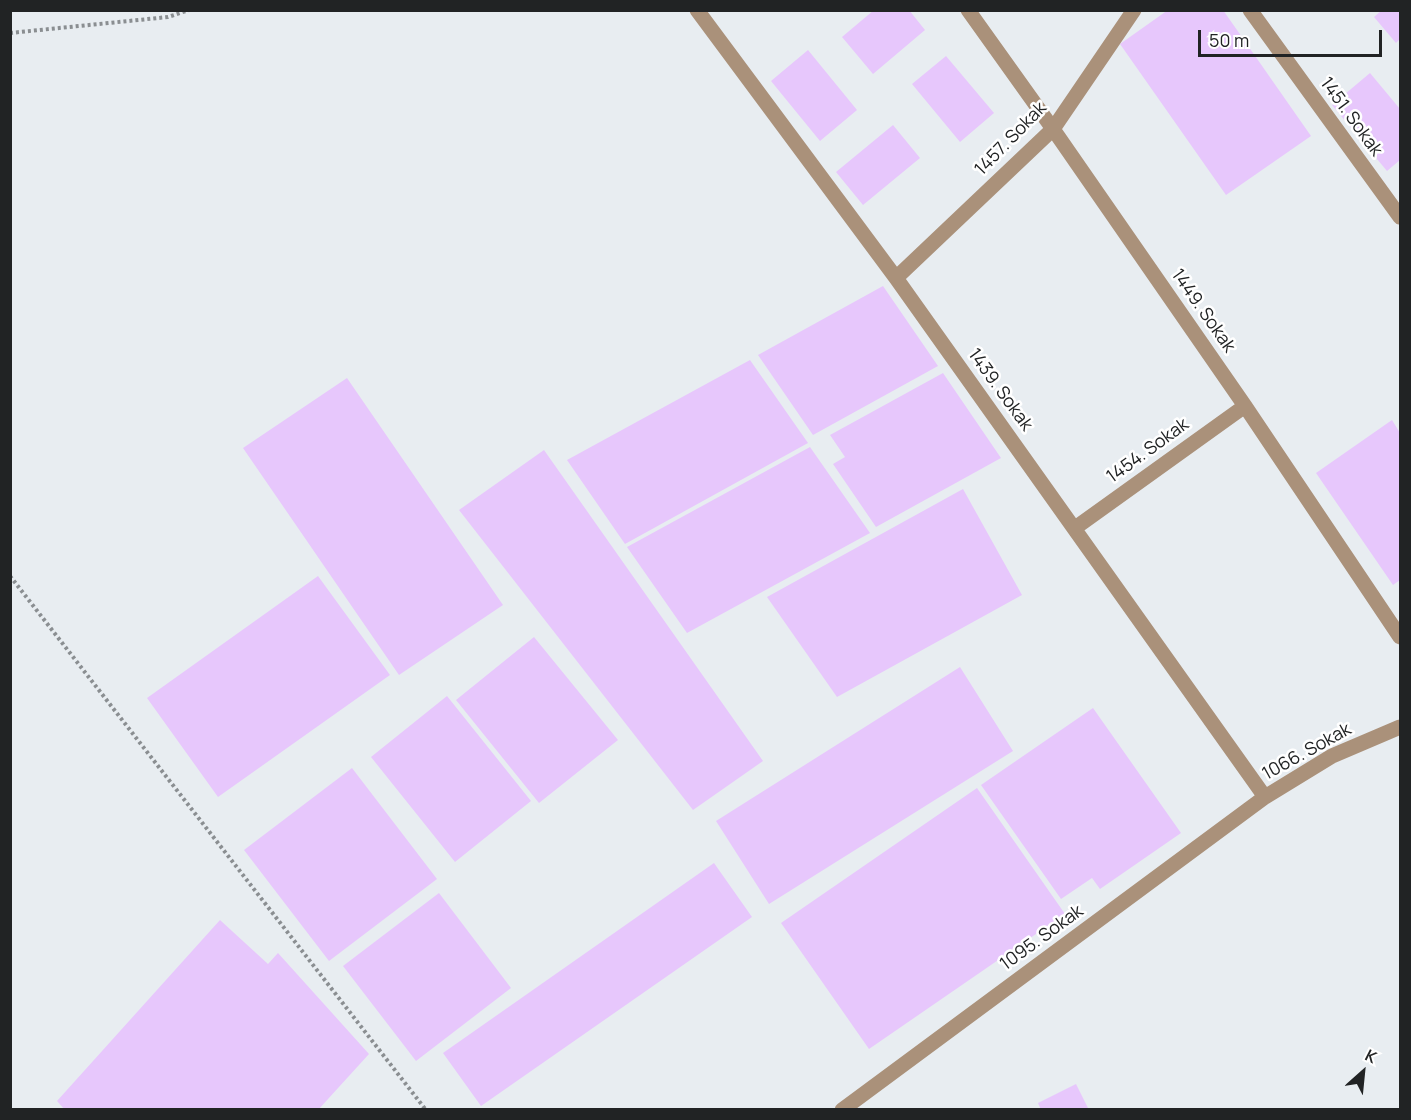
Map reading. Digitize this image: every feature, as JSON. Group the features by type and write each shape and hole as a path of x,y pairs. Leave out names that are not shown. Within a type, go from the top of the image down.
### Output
{"street":[{"name":"1439. Sokak","path":"697,10 896,278 1265,797"},
{"name":"1449. Sokak","path":"968,10 1245,406 1401,637"},
{"name":"1457. Sokak","path":"896,278 1053,129 1134,10"},
{"name":"1451. Sokak","path":"1250,10 1401,218"},
{"name":"1454. Sokak","path":"1075,528 1245,406"},
{"name":"1066. Sokak","path":"1265,797 1332,756 1401,727"},
{"name":"1095. Sokak","path":"842,1110 1265,797"}],"path":[{"path":"10,33 168,17 189,10"},
{"path":"10,576 426,1110"}],"building":[{"path":"874,10 909,10 925,30 873,74 842,37"},
{"path":"1168,10 1223,10 1311,136 1226,195 1120,44"},
{"path":"1382,10 1400,10 1400,39 1396,43 1374,17"},
{"path":"808,50 857,110 820,141 771,81"},
{"path":"946,56 994,113 960,142 912,84"},
{"path":"1370,73 1400,109 1400,160 1387,171 1332,105"},
{"path":"893,125 920,158 863,205 836,172"},
{"path":"883,286 938,366 813,435 758,355"},
{"path":"750,360 808,443 625,544 567,460"},
{"path":"943,373 1001,458 876,527 833,464 845,457 830,435"},
{"path":"347,378 503,605 399,675 243,448"},
{"path":"1392,420 1400,433 1400,580 1393,585 1316,473"},
{"path":"810,447 870,533 687,633 627,547"},
{"path":"544,450 763,761 693,810 459,510"},
{"path":"963,489 1022,595 837,697 767,597"},
{"path":"318,576 390,675 218,797 147,698"},
{"path":"534,637 618,740 539,803 456,700"},
{"path":"960,667 1013,751 769,904 716,821"},
{"path":"447,696 531,801 455,862 371,757"},
{"path":"1093,708 1181,833 1100,889 1092,878 1061,899 981,785"},
{"path":"352,768 437,879 329,961 244,850"},
{"path":"977,788 1065,914 869,1049 781,923"},
{"path":"714,863 752,917 481,1106 443,1053"},
{"path":"439,893 511,988 416,1061 343,966"},
{"path":"220,920 268,964 278,953 369,1054 318,1110 65,1110 57,1101"},
{"path":"1076,1084 1089,1110 1041,1110 1038,1103"}]}
